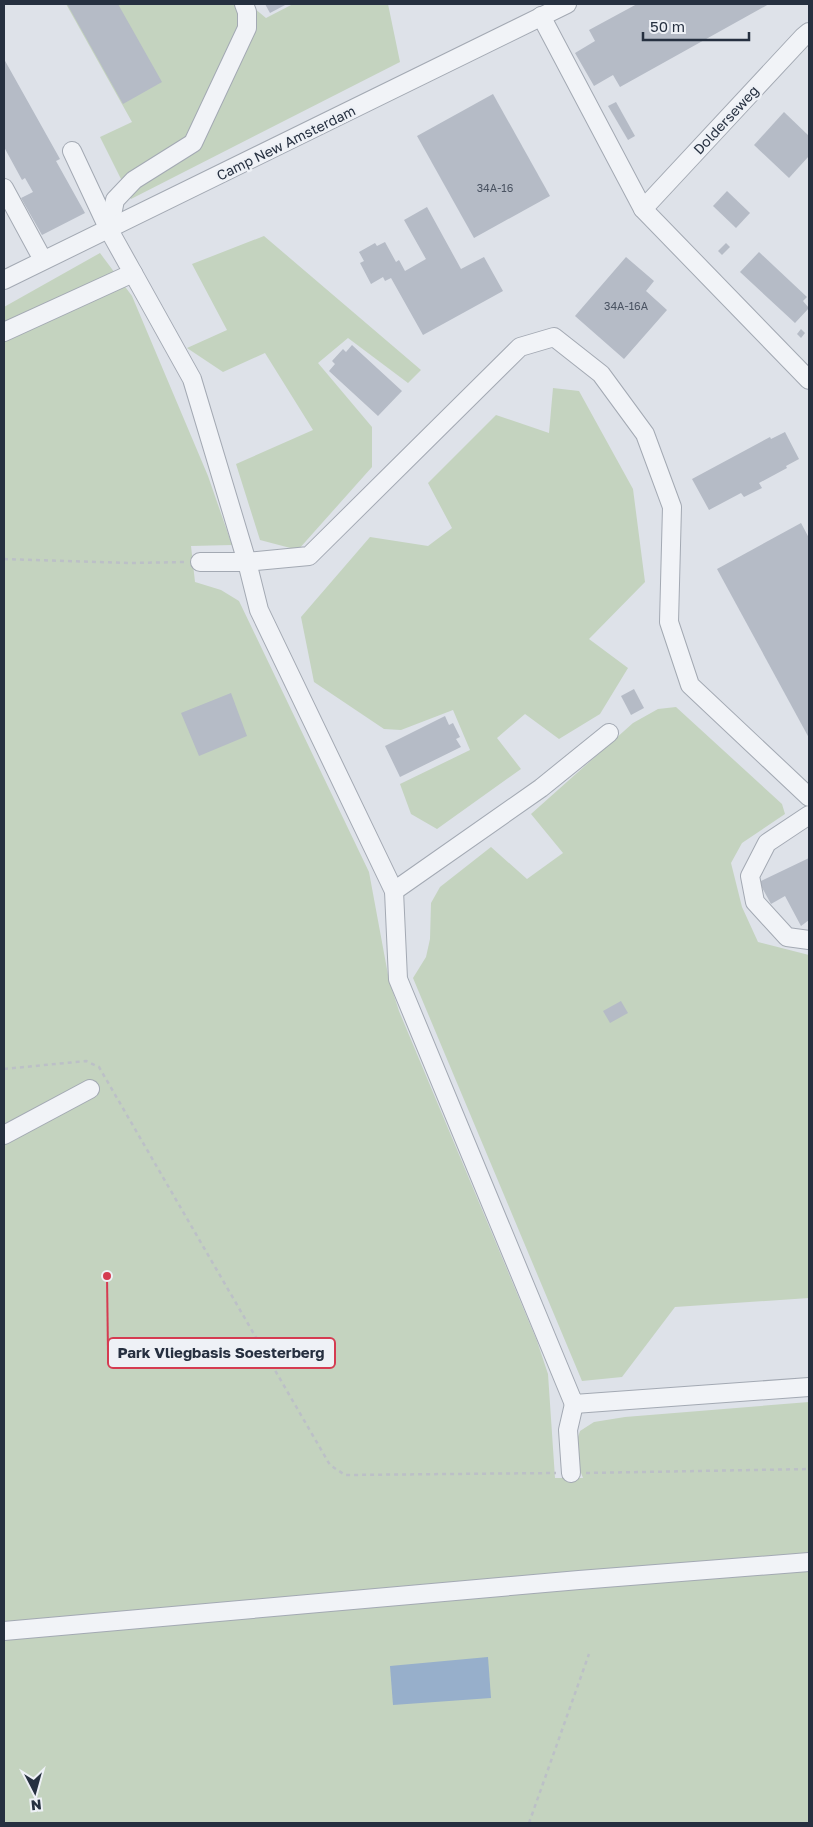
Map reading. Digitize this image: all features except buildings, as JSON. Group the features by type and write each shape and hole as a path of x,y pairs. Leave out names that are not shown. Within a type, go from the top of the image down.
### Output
{"lane":[{"name":"Camp New Amsterdam","path":"4,280 568,4"},
{"path":"109,230 115,200 134,180 193,143 247,28 251,6"},
{"path":"541,16 643,210 809,380"},
{"name":"Dolderseweg","path":"643,210 809,32"},
{"path":"72,151 109,230 192,379 247,562 258,610 394,891 398,979 574,1404 568,1430 571,1473"},
{"path":"4,188 23,231 43,260"},
{"path":"4,332 134,273"},
{"path":"200,562 247,562 308,556 520,347 554,337 601,374 645,434 672,506 669,622 690,685 809,797"},
{"path":"394,891 542,788 609,733"},
{"path":"809,815 767,843 750,876 755,902 787,937 809,940"},
{"path":"4,1135 90,1090"},
{"path":"574,1404 809,1387"},
{"path":"4,1631 579,1580 809,1562"}],"path":[{"path":"4,559 129,563 200,562"},
{"path":"4,1069 86,1061 99,1067 330,1465 345,1475 809,1469"},
{"path":"529,1823 589,1654"}],"green space":[{"path":"66,4 249,4 266,18 293,4 388,4 400,62 131,199 100,137 132,122"},
{"path":"264,236 421,370 408,383 348,338 318,363 372,427 372,467 298,550 260,540 236,464 313,430 265,353 223,372 187,348 227,330 192,264"},
{"path":"100,253 132,296 208,476 232,545 191,546 195,582 221,590 239,601 369,872 389,980 399,1011 537,1341 548,1374 555,1478 583,1478 573,1452 580,1431 594,1422 625,1417 809,1402 809,1823 4,1823 4,307"},
{"path":"553,388 579,391 633,489 645,582 589,639 628,668 600,714 559,739 525,714 497,738 521,769 437,829 411,814 400,784 470,750 453,710 401,730 384,729 314,682 301,617 370,537 428,546 452,528 428,483 496,415 549,433"},
{"path":"676,707 782,804 785,814 742,843 731,863 742,907 758,942 809,955 809,1298 675,1307 622,1377 582,1381 413,978 426,957 430,939 431,903 440,887 491,847 527,879 563,853 531,814 633,723 658,709"}],"water":[{"path":"488,1657 491,1698 393,1705 390,1666"}],"place":[{"name":"Park Vliegbasis Soesterberg","path":"107,1276"}]}
